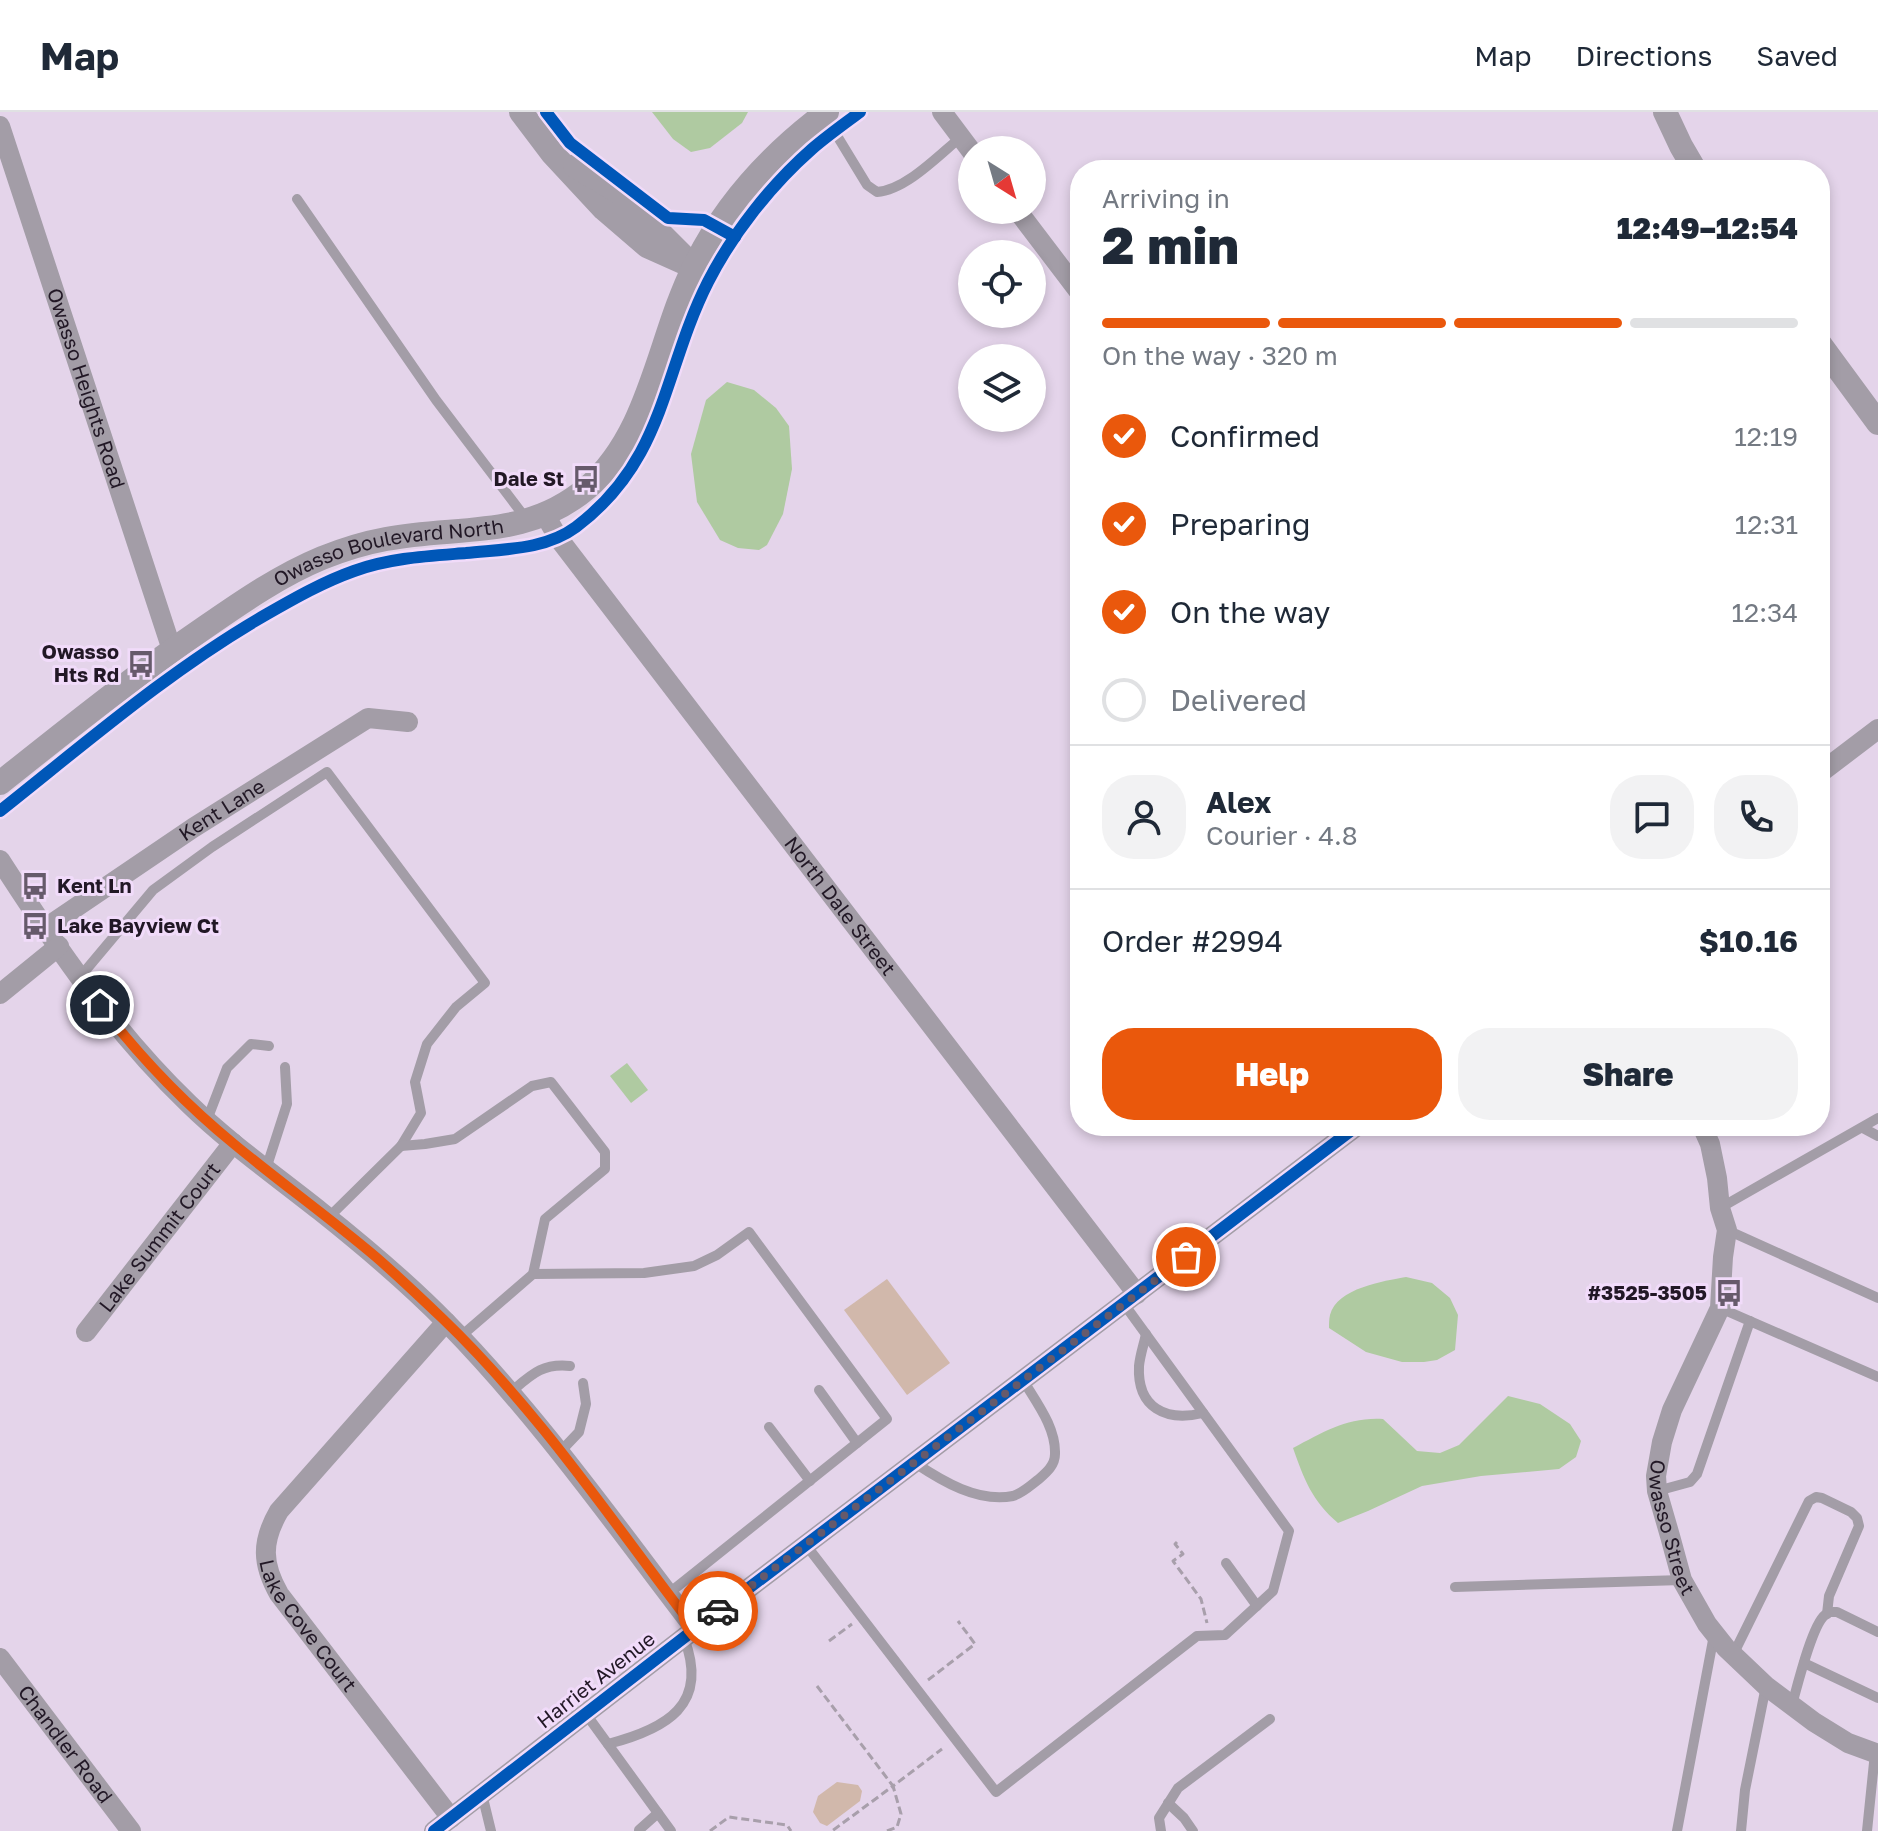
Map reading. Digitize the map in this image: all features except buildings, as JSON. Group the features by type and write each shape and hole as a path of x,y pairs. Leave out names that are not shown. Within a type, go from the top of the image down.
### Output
{"street":[{"path":"521,112 552,153 619,192 694,267"},
{"path":"942,112 960,136"},
{"path":"1665,112 1689,160"},
{"name":"Owasso Boulevard North","path":"0,783 172,650 288,575 330,555 386,539 506,527 536,518 570,502 589,487 622,447 635,422 694,267 717,226 759,173 825,113"},
{"name":"Owasso Heights Road","path":"0,126 172,650"},
{"path":"1028,224 1070,280"},
{"path":"1830,358 1878,423"},
{"name":"North Dale Street","path":"536,518 559,539 1131,1299"},
{"name":"Kent Lane","path":"44,929 193,828 368,718 408,722"},
{"path":"1830,765 1878,729"},
{"path":"0,860 44,929 113,1022 150,1065 233,1143 378,1259 453,1329 511,1392 668,1594 690,1633"},
{"path":"0,994 59,946"},
{"name":"Harriet Avenue","path":"434,1831 1344,1136"},
{"name":"Owasso Street","path":"1706,1136 1727,1230 1720,1308 1672,1410 1662,1442 1656,1476 1657,1491 1682,1580 1714,1633 1766,1686 1814,1722 1848,1743 1876,1753"},
{"name":"Lake Summit Court","path":"86,1332 233,1143"},
{"name":"Lake Cove Court","path":"451,1818 279,1594 270,1579 266,1542 279,1511 453,1329"},
{"name":"Chandler Road","path":"0,1658 131,1831"}],"lane":[{"path":"825,113 858,172 867,185 877,192 894,188 958,149"},
{"path":"297,199 436,400 536,518"},
{"path":"80,977 153,890 212,847 327,772 485,983 456,1007 427,1044 415,1082 421,1113 401,1146 328,1218"},
{"path":"207,1120 227,1068 251,1044 269,1046"},
{"path":"266,1169 287,1104 285,1067"},
{"path":"401,1146 455,1139 532,1086 551,1082 605,1152 605,1169 545,1219 533,1274"},
{"path":"1720,1208 1878,1118"},
{"path":"1863,1128 1878,1136"},
{"path":"1727,1230 1878,1298"},
{"path":"453,1329 533,1274 644,1273 694,1266 717,1255 749,1232 887,1419 668,1594"},
{"path":"806,1545 996,1792 1197,1636 1225,1635 1273,1591 1289,1531 1146,1334 1131,1299"},
{"path":"1720,1308 1878,1377"},
{"path":"1657,1491 1690,1482 1697,1474 1750,1321"},
{"path":"1146,1334 1139,1363 1143,1394 1155,1409 1174,1416 1188,1417 1203,1413"},
{"path":"511,1392 533,1373 553,1364 570,1366"},
{"path":"915,1463 944,1482 976,1493 1014,1496 1023,1491 1050,1470 1055,1456 1045,1415 1023,1380"},
{"path":"560,1452 579,1432 586,1404 583,1383"},
{"path":"819,1390 857,1443"},
{"path":"769,1427 810,1481"},
{"path":"1733,1655 1809,1501 1816,1497 1851,1512 1859,1526 1829,1596 1827,1614"},
{"path":"1226,1563 1257,1606"},
{"path":"1455,1587 1682,1580"},
{"path":"1792,1705 1822,1618 1837,1612 1878,1632"},
{"path":"608,1744 654,1729 674,1715 689,1691 693,1675 690,1633"},
{"path":"1677,1831 1714,1633"},
{"path":"1804,1663 1878,1698"},
{"path":"1741,1831 1745,1790 1766,1686"},
{"path":"586,1714 671,1831"},
{"path":"1161,1831 1159,1818 1178,1788 1270,1719"},
{"path":"1867,1831 1876,1753"},
{"path":"482,1794 491,1831"},
{"path":"1168,1803 1193,1831"},
{"path":"639,1830 658,1813"}],"path":[{"path":"1177,1542 1175,1544 1183,1554 1173,1561 1201,1599 1210,1636"},
{"path":"829,1641 861,1617"},
{"path":"916,1688 975,1644 958,1621"},
{"path":"817,1686 893,1786 901,1814 897,1827 887,1831"},
{"path":"832,1831 955,1739"},
{"path":"710,1831 729,1817 787,1825 791,1831"}],"shaded area":[{"path":"652,112 748,112 742,123 710,148 691,152 673,139"},
{"path":"727,382 754,390 776,408 789,426 792,469 783,514 767,545 759,550 738,548 720,540 697,502 691,454 706,400"},
{"path":"627,1063 648,1090 631,1103 610,1076"},
{"path":"1406,1277 1432,1283 1450,1298 1458,1315 1455,1350 1437,1360 1402,1362 1366,1352 1329,1328 1334,1306 1351,1292"},
{"path":"887,1279 950,1363 907,1395 844,1310"},
{"path":"1508,1396 1540,1404 1570,1424 1581,1441 1576,1457 1559,1469 1481,1476 1422,1486 1338,1523 1310,1489 1293,1448 1347,1423 1383,1419 1417,1451 1440,1453 1459,1445"},
{"path":"837,1782 858,1785 862,1791 860,1801 827,1826 820,1823 813,1812 818,1796"}],"cycle path":[{"path":"546,112 570,143 668,218 704,220 735,237"},
{"path":"0,811 197,658 320,585 354,571 395,560 538,544 564,535 576,527 606,501 645,444 708,282 741,228 797,163 860,112"},
{"path":"434,1831 1344,1136"}],"way so far":[{"path":"718,1611 1186,1257"}],"place":[{"name":"Dale St","path":"586,479"},
{"name":"Owasso Hts Rd","path":"141,664"},
{"name":"Kent Ln","path":"35,886"},
{"name":"Lake Bayview Ct","path":"35,926"},
{"name":"#3525-3505","path":"1729,1293"}],"route":[{"path":"100,1005 150,1065 190,1106 378,1259 446,1322 548,1436 695,1629 718,1611"}]}
